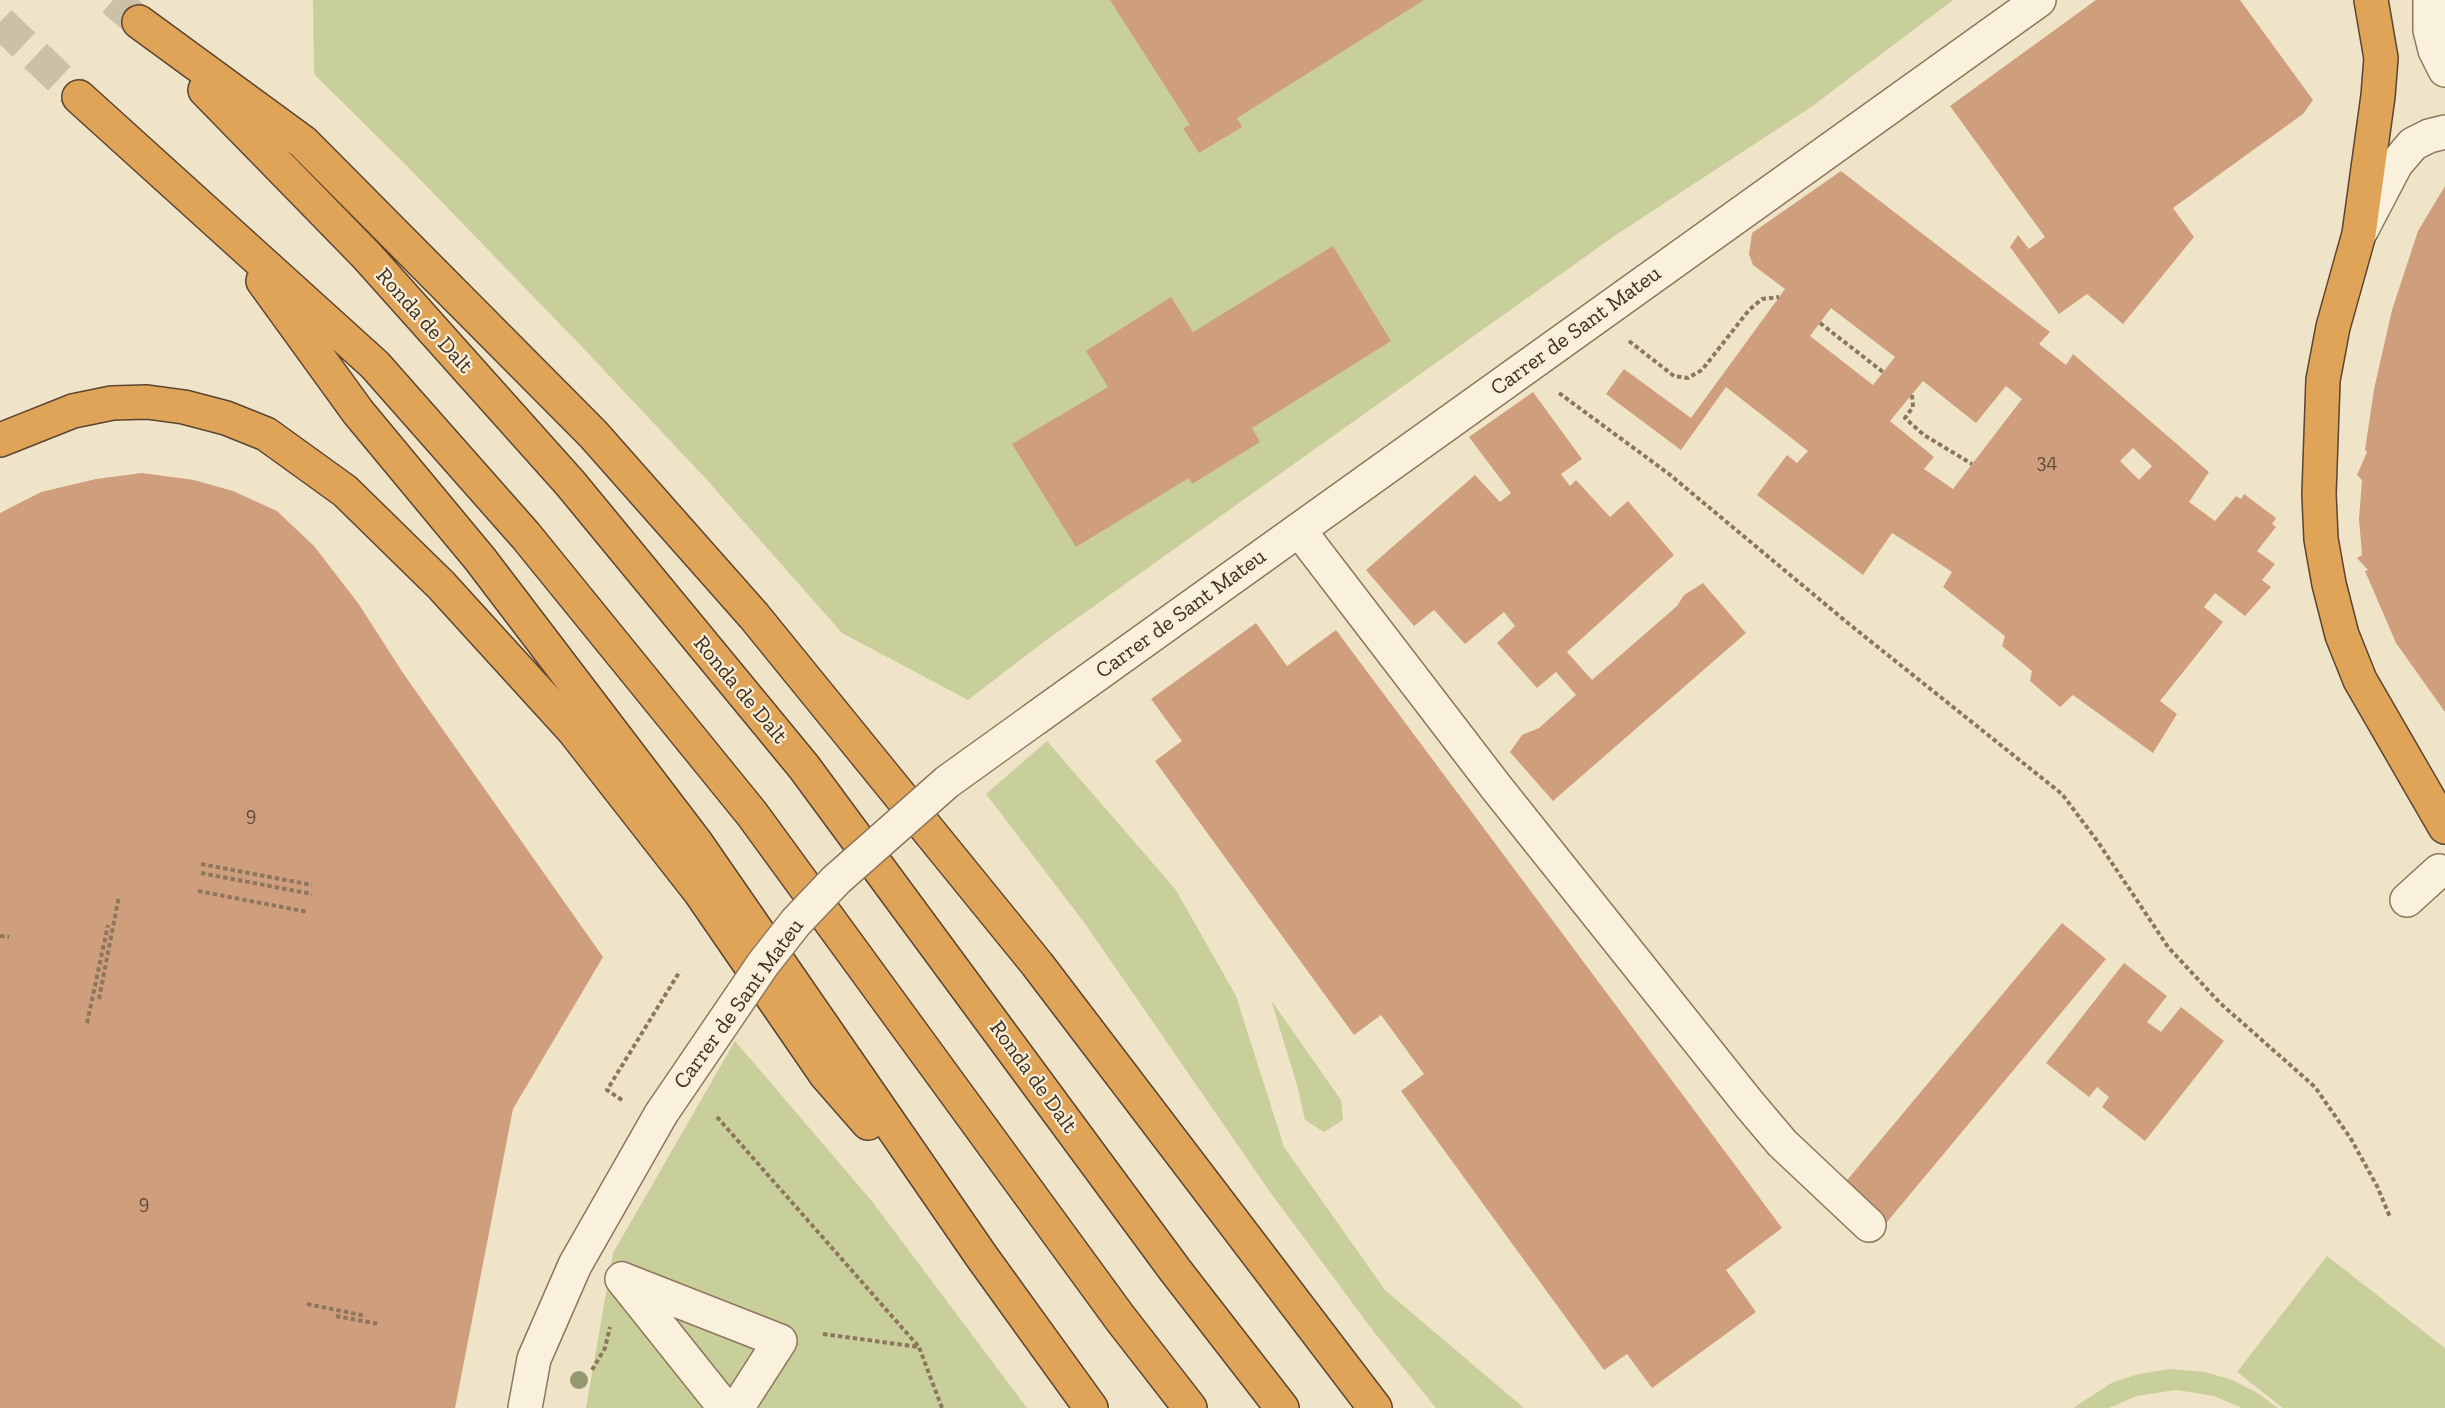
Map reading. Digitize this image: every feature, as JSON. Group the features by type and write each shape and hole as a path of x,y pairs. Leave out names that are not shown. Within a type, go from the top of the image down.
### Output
{"highway":[{"path":"2371,0 2381,58 2378,96 2359,234 2333,327 2323,380 2319,494 2321,539 2329,584 2342,635 2360,680 2445,827"},
{"name":"Ronda de Dalt","path":"1282,1408 1175,1270 804,767 570,483 367,256 139,22 303,142 601,443 753,616 1037,964 1375,1408"},
{"path":"79,97 375,364 526,536 752,814 1120,1318 1190,1408"},
{"path":"233,238 351,404 480,559 697,844 982,1257 1092,1408"},
{"path":"0,440 73,411 112,402 147,402 184,407 226,418 266,434 345,491 441,585 574,731 700,892 826,1075 982,1257"}],"street":[{"name":"Carrer de Sant Mateu","path":"525,1408 534,1359 575,1265 661,1114 750,982 796,922 836,880 947,782 2039,0"},
{"path":"2430,0 2430,30 2435,50 2445,70"},
{"path":"2359,234 2396,164 2413,144 2429,136 2445,132"},
{"path":"1299,530 1496,787 1749,1104 1782,1143 1869,1225"},
{"path":"2407,900 2439,871"},
{"path":"725,1408 622,1279 780,1341 737,1408"}],"path":[{"path":"1629,341 1674,376 1688,378 1702,370 1749,309 1762,299 1779,297"},
{"path":"1820,323 1883,372"},
{"path":"1525,368 1669,474 1849,624 2062,794 2098,842 2168,946 2220,1002 2315,1087 2351,1139 2377,1186 2390,1217"},
{"path":"1912,395 1912,407 1905,418 1924,435 1972,464"},
{"path":"201,864 312,885"},
{"path":"201,873 312,894"},
{"path":"198,891 308,912"},
{"path":"99,999 119,896"},
{"path":"87,1023 108,924"},
{"path":"0,936 8,937"},
{"path":"626,1102 607,1090 680,971"},
{"path":"717,1117 919,1347 942,1408"},
{"path":"307,1304 366,1316"},
{"path":"336,1316 379,1324"},
{"path":"823,1334 919,1347"},
{"path":"592,1371 605,1348"}],"green space":[{"path":"313,0 1953,0 1814,105 1613,237 1045,641 968,700 842,633 707,480 585,350 407,166 314,74"},
{"path":"1047,741 1176,890 1236,996 1284,1147 1385,1290 1524,1408 1436,1408 1374,1332 1270,1192 1086,925 986,794"},
{"path":"1271,1000 1341,1100 1343,1120 1324,1132 1305,1120 1297,1085"},
{"path":"735,1041 871,1200 1027,1408 586,1408 613,1253"},
{"path":"2327,1256 2445,1348 2445,1408 2283,1408 2237,1372"},
{"path":"2170,1369 2204,1372 2230,1379 2256,1392 2278,1408 2242,1408 2214,1396 2176,1390 2137,1396 2109,1408 2073,1408 2113,1382 2139,1374"}],"building":[{"path":"1110,0 1424,0 1237,118 1242,127 1199,153 1183,128 1190,125"},
{"path":"2096,0 2240,0 2313,100 2303,114 2173,208 2194,237 2123,324 2087,294 2059,314 2010,247 2018,235 2029,249 2045,237 1950,106"},
{"path":"1841,171 2050,332 2039,344 2066,365 2073,354 2209,472 2189,502 2215,521 2236,496 2241,499 2244,494 2276,518 2272,524 2276,527 2257,551 2275,564 2262,580 2271,587 2245,616 2215,593 2204,607 2223,622 2160,701 2177,714 2153,753 2073,695 2060,707 2030,681 2032,671 2002,646 2005,636 1943,587 1952,572 1925,554 1892,533 1863,575 1757,495 1787,455 1797,463 1808,451 1726,387 1681,450 1606,394 1624,369 1691,418 1785,289 1753,265 1749,254 1752,233","holes":["1831,308 1895,357 1873,385 1810,336","1923,381 1976,423 2006,386 2022,399 1953,489 1924,469 1934,457 1890,421","2133,448 2152,466 2139,480 2120,461"]},
{"path":"2445,186 2445,712 2396,643 2365,571 2368,570 2357,558 2362,555 2359,519 2362,480 2357,475 2367,452 2365,450 2374,389 2392,310 2418,231"},
{"path":"1333,246 1391,341 1252,428 1260,442 1192,484 1189,478 1076,547 1012,444 1108,387 1086,351 1171,297 1193,332"},
{"path":"1533,392 1582,459 1561,474 1570,486 1576,480 1610,517 1628,501 1674,555 1567,652 1592,680 1677,606 1684,595 1703,583 1746,633 1553,801 1510,752 1522,735 1539,728 1576,695 1556,672 1537,688 1497,643 1515,626 1504,612 1465,644 1434,610 1414,626 1366,570 1475,475 1500,502 1511,493 1469,437"},
{"path":"142,473 194,480 233,491 277,511 314,546 358,603 403,673 603,957 513,1109 455,1408 0,1408 0,513 41,492 96,479"},
{"path":"1256,623 1287,666 1336,630 1782,1228 1726,1270 1756,1312 1652,1388 1627,1354 1604,1370 1401,1091 1424,1074 1381,1015 1354,1035 1155,761 1182,741 1151,699"},
{"path":"2062,923 2106,959 1887,1222 1843,1185"},
{"path":"2124,963 2167,996 2147,1022 2161,1032 2181,1007 2224,1041 2145,1141 2102,1107 2109,1097 2097,1087 2089,1097 2046,1063"}],"tunnel":[{"path":"113,0 139,22"},
{"path":"0,22 79,97"}]}
